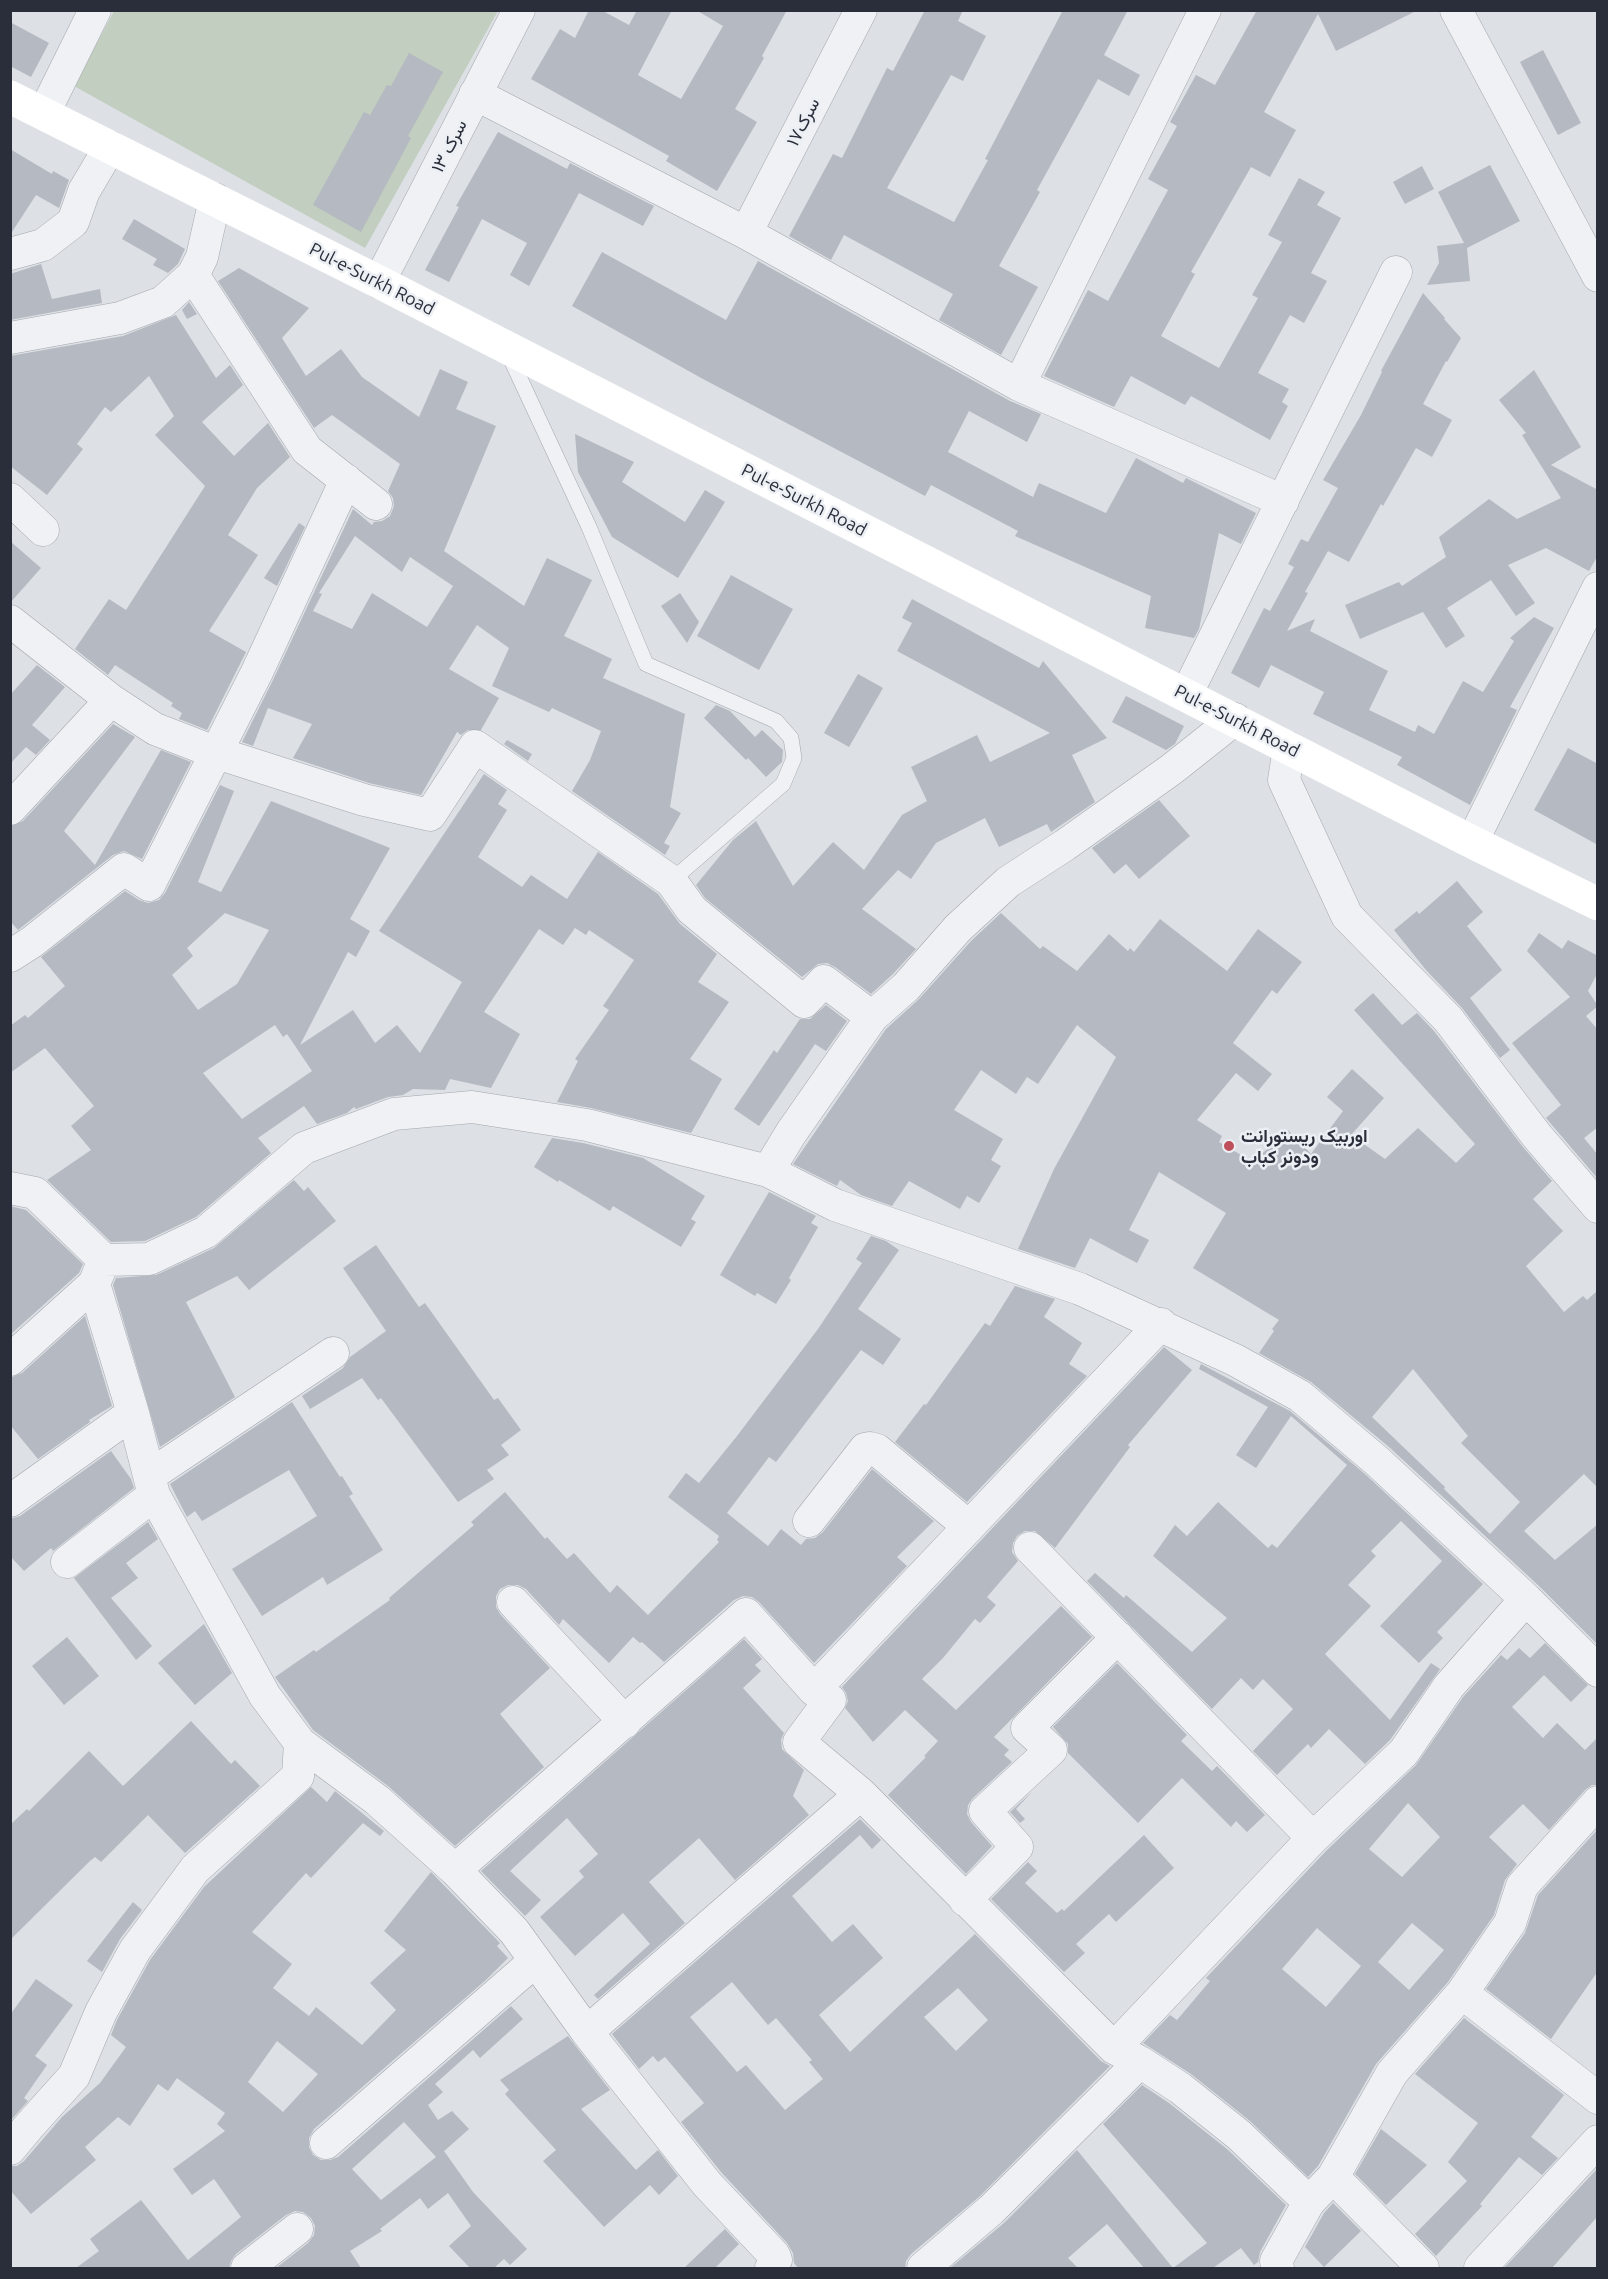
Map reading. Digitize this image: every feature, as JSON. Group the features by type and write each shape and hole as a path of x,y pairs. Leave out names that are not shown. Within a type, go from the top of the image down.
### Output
{"street":[{"path":"44,113 95,10"},
{"name":"سرک ۱۳","path":"379,282 519,10"},
{"name":"سرک۱۷","path":"746,233 861,10"},
{"path":"1019,385 1205,10"},
{"path":"1456,10 1598,276"},
{"path":"475,94 746,233 1019,385 1283,501"},
{"name":"Pul-e-Surkh Road","path":"10,97 379,282 1472,842 1598,904"},
{"path":"10,255 43,245 73,222 84,191 110,147"},
{"path":"10,338 120,318 163,302 193,275 202,257 215,199"},
{"path":"1186,695 1396,272"},
{"path":"193,275 307,450 376,504"},
{"path":"10,956 124,869 149,885 257,672 346,480"},
{"path":"10,499 43,530"},
{"path":"1472,842 1598,588"},
{"path":"10,621 111,700 155,729 217,753 364,800 430,815 475,746 671,881 692,910 804,1002 824,981 872,1017"},
{"path":"10,808 111,700"},
{"path":"768,1171 791,1133 872,1017 906,987 958,928 1008,882 1065,845 1172,769 1235,719"},
{"path":"1289,748 1284,780 1347,916 1448,1019 1537,1136 1598,1207"},
{"path":"10,1360 99,1272 148,1259 207,1232 304,1148 394,1114 472,1107 587,1125 768,1171 835,1205 1080,1289 1161,1324 1235,1360 1300,1396 1377,1461 1526,1599 1598,1671"},
{"path":"10,1188 35,1193 99,1272 151,1486 265,1696 300,1743 377,1800 455,1870 514,1931 586,2032 707,2184 774,2255 776,2260 771,2268"},
{"path":"814,1690 1161,1324"},
{"path":"67,1562 151,1486 333,1353"},
{"path":"10,1501 133,1413"},
{"path":"809,1521 865,1449 870,1448 877,1450 968,1526"},
{"path":"1030,1548 1313,1838"},
{"path":"923,2268 991,2210 1313,1838 1404,1752 1449,1686 1526,1599"},
{"path":"513,1602 625,1722"},
{"path":"455,1870 746,1614 814,1690 830,1700 800,1742 861,1794 965,1900 1127,2055 1180,2088 1239,2135 1309,2202"},
{"path":"965,1900 1017,1846 985,1811 1051,1750 1027,1728 1118,1637"},
{"path":"10,2149 74,2076 101,2012 135,1950 195,1869 298,1776 300,1743"},
{"path":"586,2032 861,1794"},
{"path":"1278,2268 1276,2261 1309,2202 1332,2177 1392,2073 1462,1993 1510,1923 1522,1886 1598,1802"},
{"path":"326,2142 535,1961"},
{"path":"1462,1993 1598,2098"},
{"path":"1480,2268 1598,2141"},
{"path":"1332,2177 1423,2268"},
{"path":"247,2268 297,2229"}],"lane":[{"path":"506,347 589,527 646,664 776,721 791,738 795,758 783,784 671,881"}],"green space":[{"path":"114,11 498,11 365,248 74,86"}],"building":[{"path":"589,10 601,10 629,25 637,10 672,10 638,75 681,99 723,26 696,10 787,10 762,56 764,58 735,109 757,122 717,191 666,161 669,156 531,79 560,29 575,38"},
{"path":"925,10 963,10 958,21 986,36 963,81 951,75 887,188 954,222 988,160 985,159 1063,10 1128,10 1104,55 1140,75 1129,96 1098,79 1037,190 1040,192 999,266 1038,287 1001,355 939,320 953,294 844,235 831,260 789,236 833,154 842,158 887,68 893,71"},
{"path":"1257,10 1418,10 1336,51 1318,14 1264,112 1296,130 1270,177 1251,167 1191,272 1195,274 1161,336 1219,368 1258,298 1252,295 1282,242 1268,235 1299,178 1325,192 1317,205 1341,218 1311,273 1327,281 1304,323 1290,315 1258,373 1289,389 1282,402 1288,406 1270,440 1191,396 1185,405 1131,376 1114,407 1044,376 1088,290 1108,301 1168,190 1148,179 1177,126 1170,122 1196,75 1215,85"},
{"path":"10,22 49,43 31,77 10,66"},
{"path":"1543,50 1581,123 1558,135 1520,62"},
{"path":"409,53 443,72 408,136 411,138 361,232 313,205 364,112 370,115 387,85 391,86"},
{"path":"498,132 567,169 570,163 654,206 643,226 579,193 529,286 510,275 527,243 482,219 449,282 425,270 459,207 456,206"},
{"path":"10,149 52,174 53,171 69,180 59,208 36,195 10,235"},
{"path":"1490,165 1520,221 1467,248 1470,281 1427,285 1439,263 1437,246 1464,243 1438,192"},
{"path":"1422,166 1434,189 1405,204 1393,182"},
{"path":"134,219 185,249 178,264 168,273 153,265 157,259 122,239"},
{"path":"602,252 726,320 758,261 1010,401 1041,414 1027,442 969,411 948,452 1033,497 1039,483 1106,513 1136,458 1183,483 1186,478 1256,513 1241,544 1219,533 1199,629 1194,638 1145,628 1151,596 1015,536 1018,531 931,485 925,496 703,379 572,306"},
{"path":"41,264 52,299 100,289 102,303 10,320 10,274"},
{"path":"239,268 309,308 282,338 306,376 341,349 362,377 419,417 440,369 468,382 456,409 496,426 444,551 524,606 547,558 592,580 564,636 612,659 603,678 685,714 670,807 681,813 664,843 670,846 665,855 572,791 590,760 601,731 552,708 549,712 492,686 509,648 477,625 449,669 499,698 481,730 468,730 461,735 457,732 421,795 369,783 293,758 312,724 268,708 253,746 242,742 353,509 372,525 390,516 394,506 393,498 388,491 400,464 332,415 314,428 218,281","holes":["355,536 402,572 410,557 453,586 427,627 372,593 352,629 313,611 322,594 319,593"]},
{"path":"1423,293 1461,338 1423,404 1452,420 1432,457 1416,448 1349,562 1328,551 1287,631 1315,619 1310,631 1388,671 1369,710 1415,732 1418,725 1434,734 1463,681 1483,692 1514,641 1510,638 1534,617 1554,628 1510,707 1517,710 1470,805 1397,765 1402,757 1313,714 1324,692 1271,665 1259,688 1231,673 1264,608 1270,611 1294,567 1288,564 1301,539 1308,542 1338,488 1323,480 1361,415 1381,371"},
{"path":"189,302 197,314 187,319 182,310"},
{"path":"176,315 216,378 230,365 243,385 202,422 234,456 268,423 290,457 257,488 228,535 258,555 209,631 246,652 207,730 179,719 182,713 171,706 173,703 115,665 108,675 75,649 109,599 126,610 205,486 155,435 174,416 149,376 111,412 105,407 77,444 83,449 47,495 10,466 10,356 123,336"},
{"path":"1534,370 1581,447 1551,465 1598,490 1598,555 1589,571 1546,548 1508,565 1535,603 1516,616 1491,580 1447,608 1465,636 1446,648 1423,612 1360,639 1345,605 1399,582 1402,586 1446,557 1439,537 1489,499 1517,519 1561,498 1522,435 1526,433 1499,400"},
{"path":"575,434 634,462 622,482 685,522 705,490 725,502 678,578 612,537 578,472"},
{"path":"299,523 305,527 277,586 264,578"},
{"path":"10,541 41,568 10,603"},
{"path":"731,575 793,609 759,670 697,636"},
{"path":"680,593 699,622 687,643 661,606"},
{"path":"912,599 1039,668 1043,661 1107,738 1072,755 1095,802 1051,832 1047,824 999,847 985,818 936,843 911,879 898,870 862,909 916,949 871,994 827,963 818,964 802,977 705,898 696,885 733,840 756,821 793,886 833,842 864,870 902,815 927,801 911,767 977,735 990,762 1050,733 897,651 912,623 902,618"},
{"path":"37,665 65,687 32,725 50,740 36,755 26,747 10,764 10,695"},
{"path":"858,674 883,688 849,747 824,733"},
{"path":"1126,696 1184,726 1175,744 1166,750 1112,722"},
{"path":"716,705 730,711 755,737 762,730 783,750 782,762 766,777 704,718"},
{"path":"113,724 135,737 64,831 95,865 161,750 191,762 142,859 124,851 113,855 18,930 10,921 10,826 23,821"},
{"path":"507,740 532,754 528,761 504,744"},
{"path":"1568,748 1598,764 1598,845 1534,810"},
{"path":"484,774 507,790 498,804 507,810 478,857 522,887 531,875 567,899 598,852 658,894 680,924 717,954 698,982 729,1002 690,1059 722,1079 691,1133 591,1108 557,1102 578,1061 575,1059 609,1010 603,1006 634,960 589,930 586,935 575,928 563,945 539,929 484,1012 520,1034 491,1088 450,1079 445,1090 413,1089 403,1095 388,1097 356,1109 354,1107 347,1113 317,1124 304,1106 258,1138 271,1153 196,1217 145,1241 111,1242 47,1180 91,1150 71,1126 94,1106 45,1048 10,1073 10,1026 25,1015 28,1018 65,986 41,957 125,891 148,903 159,900 165,893 220,785 234,791 198,882 221,892 271,801 390,848 350,919 370,931 356,957 348,952 300,1045 353,1010 375,1043 397,1025 420,1053 462,982 379,931","holes":["225,913 269,930 237,984 198,1010 172,975 193,956 187,948","275,1025 283,1037 287,1034 312,1071 242,1119 203,1073"]},
{"path":"1159,800 1190,836 1139,879 1126,864 1114,874 1092,848"},
{"path":"1457,881 1483,912 1467,926 1502,970 1470,998 1510,1050 1500,1058 1462,1008 1426,970 1394,930 1417,911 1419,914"},
{"path":"1001,913 1040,949 1043,946 1077,971 1109,934 1128,951 1130,948 1134,952 1160,919 1227,971 1258,929 1302,962 1277,994 1272,990 1233,1043 1272,1074 1258,1091 1236,1073 1197,1120 1222,1136 1219,1142 1253,1162 1288,1130 1311,1154 1343,1111 1327,1097 1352,1069 1384,1098 1351,1135 1385,1159 1418,1128 1456,1163 1475,1144 1354,1010 1373,993 1402,1025 1417,1013 1434,1031 1552,1181 1533,1199 1563,1231 1526,1266 1564,1312 1583,1296 1587,1300 1598,1290 1598,1488 1584,1474 1524,1531 1555,1560 1598,1524 1598,1645 1539,1586 1389,1447 1311,1382 1259,1353 1279,1320 1193,1268 1226,1213 1159,1172 1129,1230 1149,1240 1137,1263 1090,1238 1075,1268 1018,1249 1054,1169 1116,1057 1077,1025 1038,1084 1027,1077 1016,1094 981,1070 954,1110 1003,1139 991,1160 1001,1166 979,1203 967,1196 960,1209 909,1181 892,1206 861,1195 840,1180 837,1186 793,1164 886,1029 919,999 971,941","holes":["1413,1369 1468,1436 1461,1443 1520,1502 1490,1534 1372,1417"]},
{"path":"1539,933 1562,949 1568,940 1598,956 1598,972 1588,991 1598,1006 1586,1016 1598,1030 1598,1127 1584,1138 1598,1155 1598,1179 1546,1118 1561,1105 1512,1043 1570,997 1527,951"},
{"path":"826,1005 847,1021 826,1051 815,1044 759,1126 734,1109 774,1050 777,1053 800,1019 810,1019"},
{"path":"552,1138 643,1158 705,1196 691,1219 696,1222 681,1247 613,1206 610,1211 534,1167"},
{"path":"294,1180 304,1191 308,1187 336,1221 249,1290 237,1276 186,1302 235,1397 160,1447 113,1285 116,1278 156,1275 214,1248"},
{"path":"769,1192 816,1216 811,1223 818,1227 776,1304 757,1293 755,1296 720,1275"},
{"path":"10,1206 26,1210 83,1264 79,1273 10,1335"},
{"path":"871,1236 886,1241 899,1250 858,1309 901,1339 883,1365 861,1350 776,1462 769,1457 727,1513 768,1546 781,1529 801,1545 806,1539 815,1538 823,1532 872,1469 934,1521 897,1557 907,1566 814,1663 752,1597 743,1596 734,1600 664,1662 633,1637 609,1663 563,1619 559,1625 526,1589 518,1585 508,1585 500,1589 496,1596 496,1607 500,1614 550,1668 500,1714 544,1767 455,1846 388,1786 313,1730 275,1677 314,1650 316,1652 390,1600 389,1598 474,1525 471,1522 505,1492 545,1539 547,1537 567,1559 574,1553 610,1593 617,1585 648,1615 719,1542 717,1540 719,1536 668,1497 686,1473 699,1483 737,1436 818,1329 862,1263 856,1259"},
{"path":"376,1245 419,1307 425,1303 494,1400 498,1398 521,1430 501,1445 509,1455 487,1470 494,1479 458,1502 381,1398 378,1400 362,1378 310,1409 302,1396 343,1368 350,1357 386,1331 343,1268"},
{"path":"1015,1286 1055,1299 1044,1317 1082,1343 1069,1364 1087,1376 967,1502 895,1442 924,1404 926,1405 985,1323 990,1326"},
{"path":"85,1316 112,1406 89,1420 90,1422 38,1459 10,1425 10,1378 22,1373"},
{"path":"1164,1347 1192,1370 1128,1445 1130,1447 1055,1548 1035,1531 1025,1531 1017,1536 1012,1552 1018,1561 987,1597 996,1605 980,1623 975,1619 943,1658 922,1679 956,1710 1061,1606 1092,1637 994,1737 1009,1750 1004,1755 1012,1762 968,1805 967,1814 971,1822 992,1846 966,1874 888,1795 926,1757 924,1756 938,1741 905,1710 873,1742 845,1708 848,1701 842,1687"},
{"path":"1201,1364 1290,1411 1365,1474 1483,1584 1437,1632 1443,1638 1419,1663 1380,1626 1442,1561 1401,1521 1371,1551 1376,1556 1348,1585 1371,1606 1325,1654 1390,1720 1431,1663 1440,1669 1390,1740 1365,1764 1329,1729 1311,1748 1308,1744 1277,1775 1253,1751 1293,1709 1263,1679 1253,1690 1241,1678 1212,1709 1087,1581 1095,1573 1124,1598 1126,1595 1192,1652 1227,1618 1153,1556 1175,1525 1187,1536 1218,1502 1268,1548 1272,1544 1277,1548 1347,1465 1291,1416 1256,1468 1236,1455 1268,1407 1199,1369"},
{"path":"292,1402 340,1477 342,1476 353,1494 349,1496 383,1550 327,1585 323,1577 262,1616 232,1569 317,1516 289,1470 202,1521 195,1511 187,1517 170,1484"},
{"path":"111,1451 131,1479 134,1488 53,1551 51,1548 24,1571 10,1556 10,1519 20,1516"},
{"path":"148,1522 158,1539 126,1563 138,1578 111,1598 152,1646 136,1660 74,1578"},
{"path":"204,1624 232,1673 195,1705 158,1663"},
{"path":"67,1637 99,1676 64,1705 32,1666"},
{"path":"744,1639 762,1659 755,1665 761,1671 743,1688 784,1733 781,1740 782,1749 804,1770 793,1796 809,1815 735,1880 699,1838 649,1882 685,1923 598,1999 594,1995 650,1944 623,1913 575,1956 540,1917 584,1877 579,1871 598,1854 567,1818 510,1871 541,1900 525,1916 481,1871"},
{"path":"1545,1643 1588,1685 1571,1702 1544,1675 1512,1707 1543,1738 1557,1723 1585,1750 1598,1737 1598,1785 1592,1785 1585,1790 1549,1830 1523,1804 1489,1837 1517,1864 1505,1880 1494,1915 1448,1982 1376,2064 1318,2166 1308,2177 1250,2121 1191,2074 1143,2043 1170,2015 1177,2020 1210,1981 1206,1978 1326,1851 1416,1765 1463,1697 1501,1655 1507,1660 1519,1648 1530,1658","holes":["1408,1803 1440,1837 1402,1877 1369,1849","1412,1923 1444,1950 1409,1990 1378,1962","1317,1928 1361,1966 1326,2007 1282,1969"]},
{"path":"1117,1663 1187,1735 1181,1741 1212,1771 1217,1766 1265,1815 1247,1832 1236,1821 1231,1827 1182,1778 1138,1823 1068,1753 1068,1744 1053,1727"},
{"path":"191,1721 231,1764 235,1760 260,1786 185,1853 148,1815 101,1862 95,1857 90,1861 10,1940 10,1825 27,1809 29,1811 89,1751 123,1786"},
{"path":"311,1787 327,1802 335,1791 384,1831 380,1836 363,1823 311,1878 306,1873 252,1932 292,1964 273,1988 309,2016 316,2007 362,2045 396,2010 370,1983 406,1950 384,1931 431,1872 500,1943 497,1946 508,1958 487,1979 314,2129 309,2138 309,2147 313,2155 321,2160 338,2157 511,2006 523,2019 480,2058 473,2050 435,2084 443,2092 428,2105 438,2120 452,2111 469,2129 444,2151 473,2192 527,2249 510,2265 504,2259 494,2268 470,2268 449,2246 471,2226 448,2193 428,2209 420,2198 380,2229 382,2231 350,2251 361,2268 276,2268 308,2243 314,2235 315,2226 311,2218 303,2212 295,2211 286,2215 236,2254 229,2268 76,2268 99,2251 90,2239 141,2200 188,2260 241,2217 214,2179 192,2195 173,2169 225,2131 217,2124 225,2113 177,2078 168,2091 158,2084 130,2126 118,2117 85,2147 96,2160 31,2214 10,2190 10,2166 17,2166 24,2161 62,2117 100,2083 126,2047 111,2035 117,2020 150,1960 204,1887","holes":["277,2041 318,2074 283,2112 248,2082","404,2122 436,2157 381,2200 352,2169"]},
{"path":"1032,1792 1016,1809 1025,1819 1020,1823 1010,1812"},
{"path":"860,1819 881,1840 872,1849 860,1835 792,1896 832,1942 853,1924 883,1958 819,2015 850,2052 975,1934 1101,2061 1110,2066 979,2197 911,2254 906,2261 905,2268 798,2268 787,2243 721,2172 681,2122 704,2103 665,2057 658,2062 653,2056 639,2069 612,2034","holes":["732,1982 768,2025 776,2018 812,2060 809,2062 823,2079 785,2110 746,2065 737,2072 690,2017","958,1988 988,2020 956,2051 924,2017"]},
{"path":"1598,1829 1598,1971 1551,2039 1486,1989 1525,1933 1538,1895"},
{"path":"1144,1835 1174,1868 1116,1922 1109,1914 1076,1944 1085,1953 1064,1972 991,1899 1028,1862 1037,1871 1025,1883 1057,1913 1062,1909 1064,1911"},
{"path":"133,1902 142,1910 120,1939 102,1972 87,1961"},
{"path":"36,1979 73,2005 35,2056 47,2065 24,2098 28,2101 11,2120 10,2015"},
{"path":"1464,2018 1564,2095 1531,2137 1558,2158 1542,2175 1519,2157 1480,2204 1482,2206 1436,2256 1415,2234 1467,2181 1448,2162 1478,2123 1415,2074"},
{"path":"568,2036 610,2090 581,2109 636,2170 658,2150 678,2176 659,2195 650,2185 604,2227 543,2161 556,2150 505,2094 509,2090 500,2080"},
{"path":"1142,2085 1169,2103 1227,2149 1286,2205 1260,2252 1258,2262 1254,2265 1241,2248 1213,2268 1173,2268 1207,2243 1103,2124"},
{"path":"1381,2129 1427,2165 1386,2205 1355,2174"},
{"path":"1077,2150 1173,2268 1144,2268 1107,2224 1068,2258 1078,2268 950,2268 1004,2223"},
{"path":"1598,2168 1598,2216 1552,2268 1504,2268"},
{"path":"1333,2203 1361,2231 1324,2267 1305,2247 1324,2213"},
{"path":"725,2229 739,2244 715,2268 684,2268"}],"place":[{"name":"اوربیک ریستورانت ودونر کباب","path":"1229,1146"}]}
